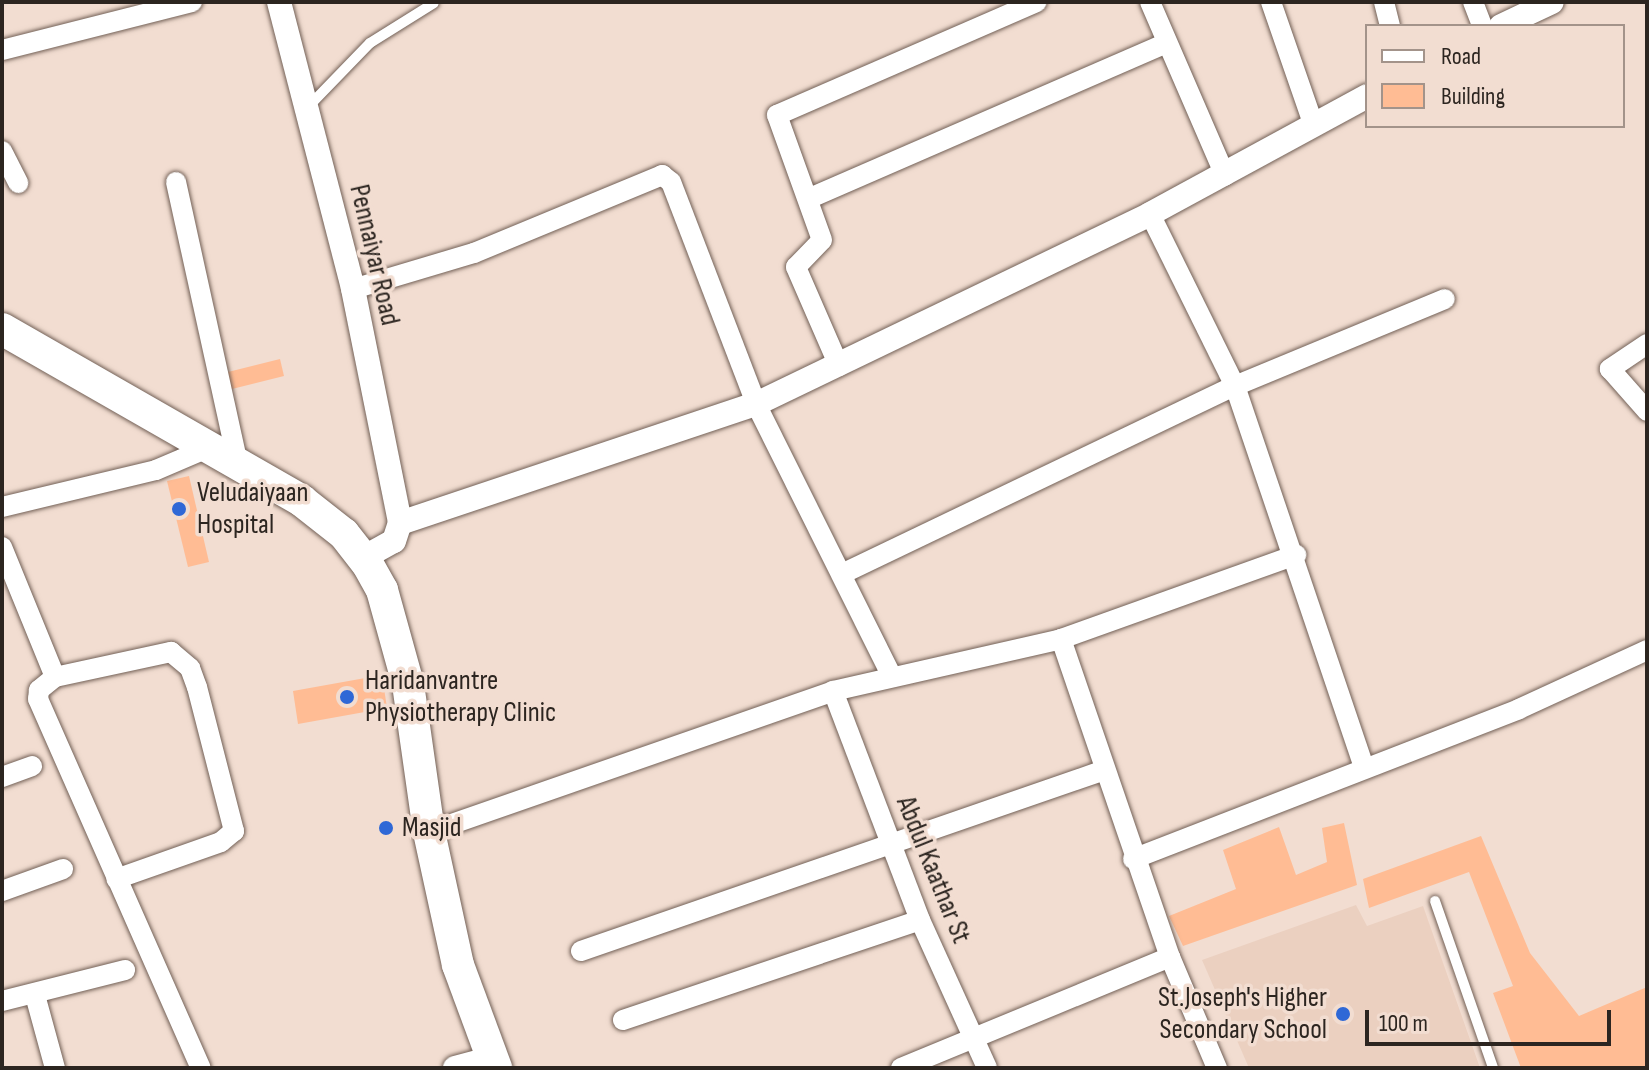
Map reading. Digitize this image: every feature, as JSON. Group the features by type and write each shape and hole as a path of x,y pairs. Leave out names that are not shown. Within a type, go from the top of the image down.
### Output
{"highway":[{"path":"2,329 302,501 363,558 382,590 408,684 429,832 458,965 494,1063"}],"street":[{"path":"2,50 192,2"},
{"name":"Pennaiyar Road","path":"279,2 353,289 397,532"},
{"path":"839,366 796,267 822,240 810,198 777,115 1037,2"},
{"path":"1150,2 1225,175"},
{"path":"1271,2 1314,126"},
{"path":"1384,2 1390,24"},
{"path":"1473,2 1481,24"},
{"path":"1505,24 1552,2"},
{"path":"810,198 1166,43"},
{"path":"363,558 397,532 756,404 839,366 1150,214 1365,97"},
{"path":"2,151 18,183"},
{"path":"353,289 474,253 662,175 671,182 756,404 844,573 891,675"},
{"path":"176,182 238,463"},
{"path":"1150,214 1235,386 1296,555 1364,768"},
{"path":"844,573 1235,386 1445,299"},
{"path":"1647,344 1610,369 1647,411"},
{"path":"2,507 156,470 210,447"},
{"path":"382,590 397,532"},
{"path":"2,547 55,677"},
{"path":"429,832 833,691 891,675 1061,639 1296,555"},
{"path":"1061,639 1133,859 1217,1068"},
{"path":"1133,859 1519,709 1647,650"},
{"path":"116,879 221,842 234,831 197,687 190,668 171,652 55,677 39,690 38,699 116,879 201,1068"},
{"name":"Abdul Kaathar St","path":"833,691 920,920 987,1068"},
{"path":"2,777 32,766"},
{"path":"581,951 893,846 1102,771"},
{"path":"2,891 63,869"},
{"path":"623,1020 920,920"},
{"path":"901,1068 973,1035 1170,957"},
{"path":"2,1001 125,970"},
{"path":"35,995 55,1068"},
{"path":"455,1068 494,1063"}],"lane":[{"path":"308,107 370,43 434,3"},
{"path":"1435,901 1493,1068"}],"shaded area":[{"name":"St.Joseph's Higher Secondary School","path":"1356,905 1367,926 1423,906 1480,1068 1249,1068 1202,960"}],"building":[{"path":"280,359 284,376 228,390 224,373"},
{"path":"189,476 209,562 188,567 167,481"},
{"path":"382,675 387,708 298,724 293,691"},
{"path":"1344,823 1357,885 1183,946 1169,916 1236,889 1223,850 1279,827 1296,875 1327,862 1322,828"},
{"path":"1481,836 1530,953 1579,1016 1647,987 1647,1068 1521,1068 1493,993 1513,986 1469,872 1369,908 1363,879"}],"place":[{"name":"Veludaiyaan Hospital","path":"179,509"},
{"name":"Haridanvantre Physiotherapy Clinic","path":"347,697"},
{"name":"Masjid","path":"386,828"},
{"name":"St.Joseph's Higher Secondary School","path":"1343,1014"}]}
